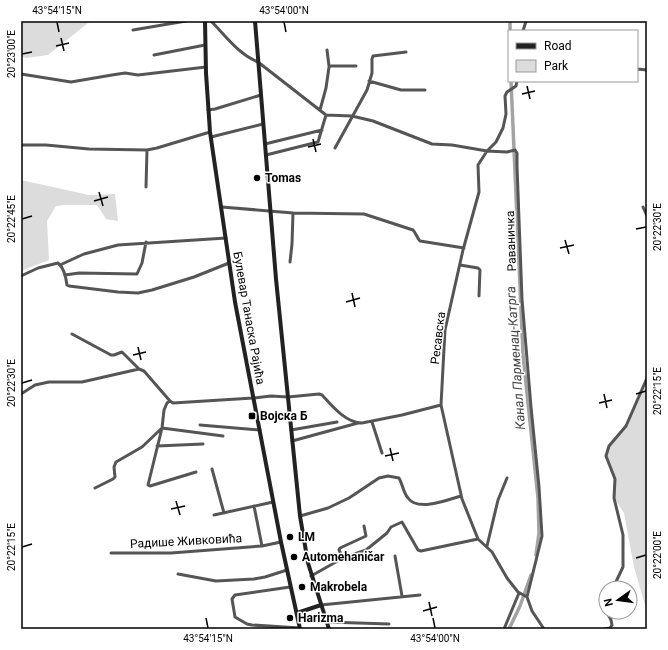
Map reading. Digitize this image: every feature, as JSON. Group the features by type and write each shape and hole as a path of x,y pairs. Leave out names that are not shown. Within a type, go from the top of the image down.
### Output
{"street":[{"path":"133,30 186,21"},
{"name":"Булевар Танаска Рајића","path":"205,21 208,110 235,302 281,542 300,628 258,626 247,624 235,617 232,606 232,599 235,595 290,587"},
{"path":"211,21 227,39 250,59 258,62 326,115 318,142 266,155"},
{"path":"254,21 300,516 311,576 329,629"},
{"path":"154,55 205,45"},
{"path":"320,110 330,66 327,50"},
{"path":"335,148 365,94 372,73 372,58 374,56 406,52"},
{"path":"330,66 356,66"},
{"path":"21,74 71,82 112,74 125,73 138,75 206,67"},
{"path":"369,81 401,90 426,90"},
{"name":"Ресавска","path":"517,82 516,86 509,90 505,96 506,114 503,128 496,142 487,151 478,165 479,192 445,330 441,405 461,496 478,539 480,543 492,552 507,578 523,595 534,616 544,629"},
{"path":"208,110 261,96"},
{"name":"Раваничка","path":"326,115 352,116 372,121 432,144 452,145 487,151 507,152 514,150 518,153 517,166 522,299 542,536 523,595"},
{"path":"21,145 46,145 89,149 147,150 263,124"},
{"path":"265,144 322,130"},
{"path":"146,187 147,150"},
{"path":"222,207 293,213 364,214 412,230 420,241 464,248"},
{"path":"643,207 647,216"},
{"path":"290,262 293,213"},
{"path":"21,276 38,268 54,263 60,265 84,254 118,244 226,238"},
{"path":"65,275 79,272 137,274 142,264 146,242"},
{"path":"60,265 69,286 138,293 194,277 229,263"},
{"path":"460,265 478,268 480,270 479,296"},
{"path":"72,334 111,355 122,352 139,369 144,371 173,403 271,396 288,397 315,394 322,395 336,411 358,423"},
{"path":"21,394 35,385 49,382 82,382 139,369"},
{"path":"617,580 623,567 623,535 614,498 615,479 606,456 609,446 626,426 647,378"},
{"path":"170,401 167,403 164,410 162,428 148,485 150,486 196,472"},
{"path":"292,441 358,423 372,422 441,405"},
{"path":"291,430 337,422"},
{"path":"372,422 382,453"},
{"path":"200,425 260,430"},
{"path":"162,428 223,436"},
{"path":"95,488 115,477 114,467 116,462 142,447 162,428"},
{"path":"157,446 203,444"},
{"path":"212,469 224,513"},
{"path":"300,516 328,508 349,498 379,478 388,476 399,478 403,485 404,493 409,500 417,505 424,505 461,496"},
{"path":"486,546 498,500 507,478"},
{"path":"214,515 274,502"},
{"name":"Радише Живковића","path":"254,506 262,546"},
{"path":"311,576 343,558 366,550 391,527 402,522 418,550 421,551 478,539"},
{"path":"343,558 339,550 340,548 366,536 364,526"},
{"name":"Радише Живковића","path":"110,553 171,553 262,546 281,542"},
{"path":"395,556 402,596"},
{"path":"178,574 216,581 254,579 287,570"},
{"path":"296,613 321,605 420,595"},
{"path":"504,629 523,595"},
{"path":"604,629 610,628 612,625 611,620"},
{"path":"327,622 389,624"}],"green space":[{"path":"21,21 94,21 88,23 48,55 26,58 21,56"},
{"path":"21,180 89,195 115,194 118,221 106,219 97,205 56,206 47,221 49,260 21,271"},
{"path":"647,378 647,612 634,567 624,513 614,498 615,479 606,456 609,446 626,426"}],"waterway":[{"name":"Канал Парменац-Катрга","path":"510,21 510,30"},
{"name":"Канал Парменац-Катрга","path":"511,82 523,355 538,498 539,533 536,555"},
{"name":"Канал Парменац-Катрга","path":"509,629 520,606 531,575"}],"place":[{"name":"Tomas","path":"257,178"},
{"name":"Војска Б","path":"252,416"},
{"name":"LM","path":"290,537"},
{"name":"Automehaničar","path":"294,557"},
{"name":"Makrobela","path":"302,587"},
{"name":"Harizma","path":"290,618"}]}
